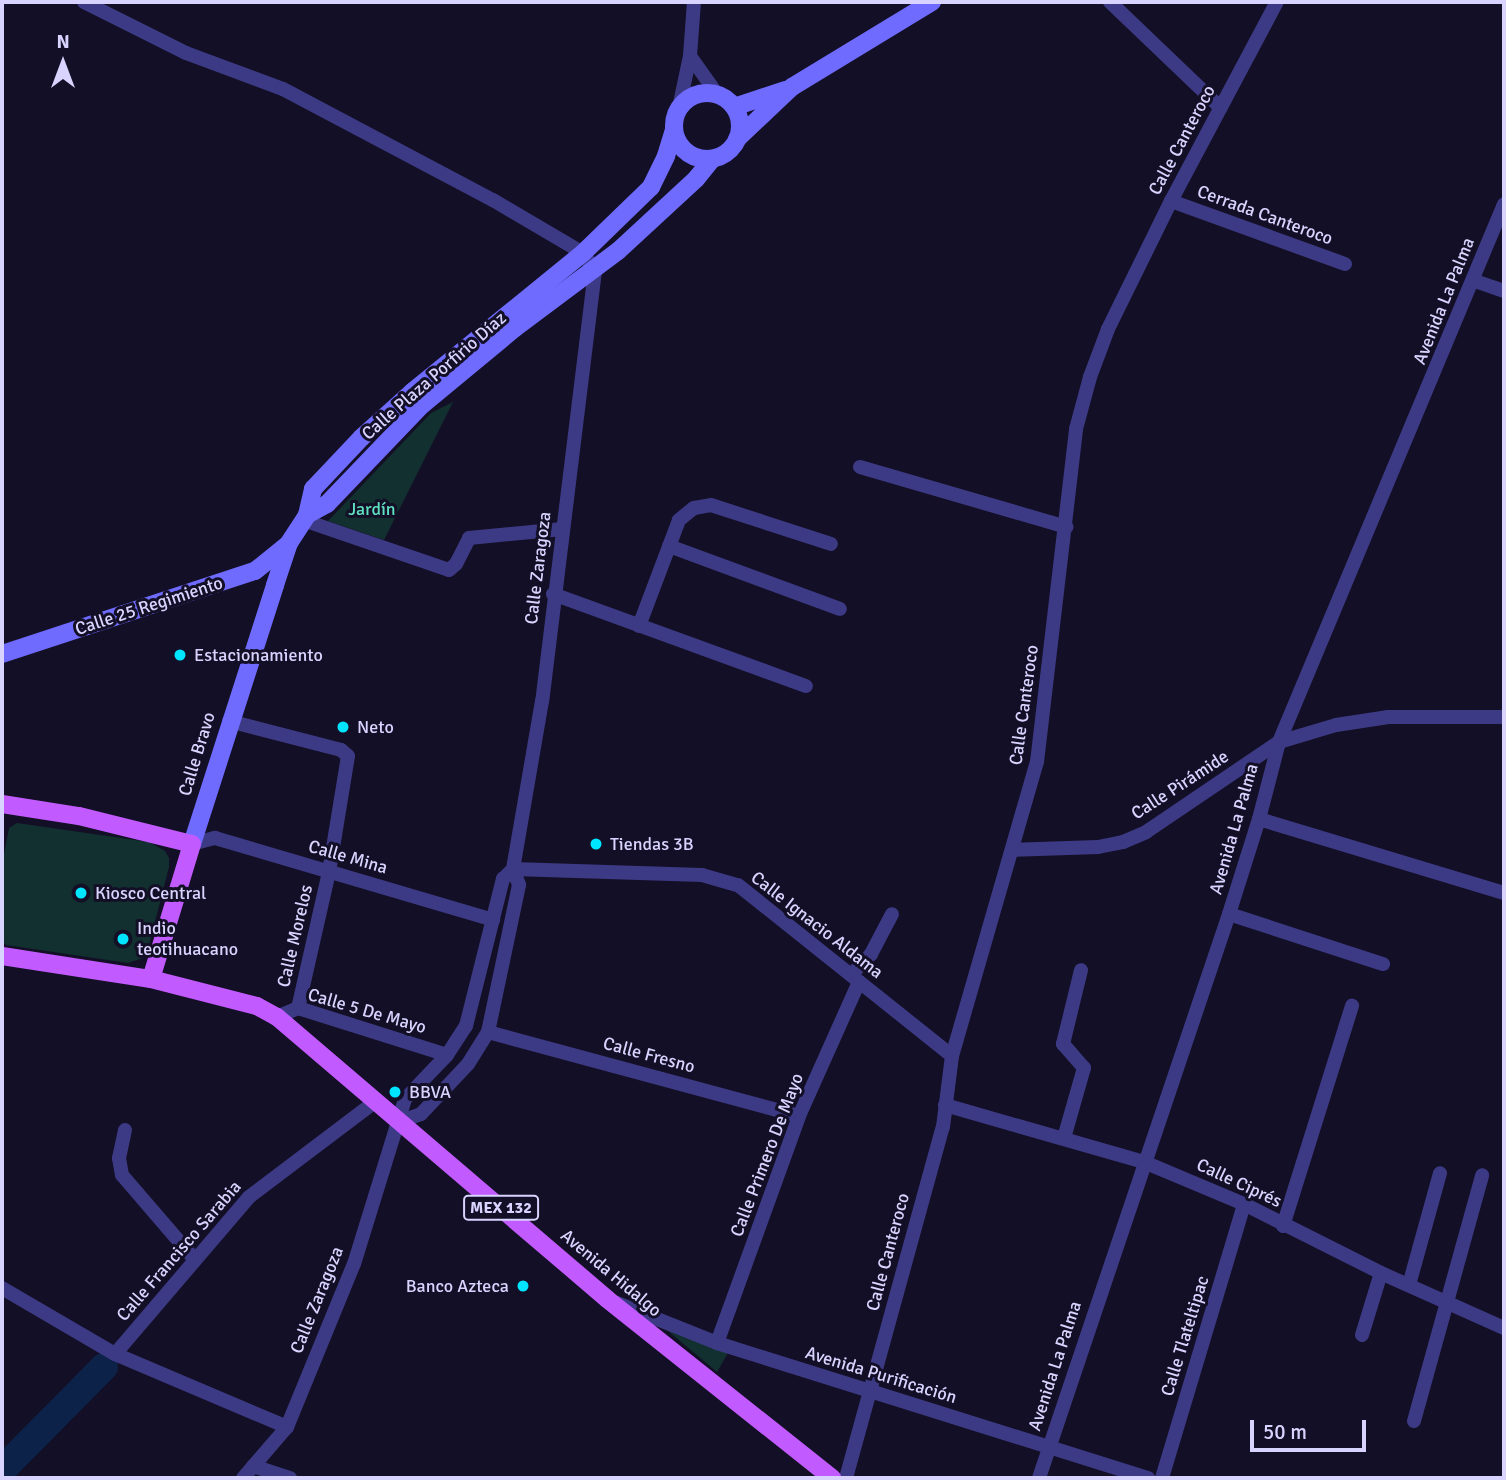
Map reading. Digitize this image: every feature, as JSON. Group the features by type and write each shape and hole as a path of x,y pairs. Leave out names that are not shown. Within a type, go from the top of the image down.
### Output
{"main road":[{"path":"737,139 739,117 734,107 717,94 695,95 679,108 674,129 682,148 691,155 712,159 731,148 737,139 792,87 932,2"},
{"path":"734,107 792,87"},
{"name":"Calle Plaza Porfirio Díaz","path":"289,543 305,518 313,489 361,438 412,392 583,253 651,187 666,156 674,129"},
{"name":"Calle Plaza Porfirio Díaz","path":"305,518 327,504 422,405 515,328 595,271 696,179 712,159"},
{"name":"Calle 25 Regimiento","path":"2,654 255,570 289,543"},
{"name":"Calle Bravo","path":"151,979 229,721 289,543"},
{"path":"2,804 79,816 192,844"},
{"name":"MEX 132","path":"2,956 151,979"},
{"name":"Avenida Hidalgo","path":"151,979 257,1006 277,1017 607,1299 832,1478"}],"street":[{"path":"84,2 186,53 283,89 493,200 583,253 595,271"},
{"path":"679,108 690,56 694,2"},
{"path":"1110,2 1222,108"},
{"name":"Calle Canteroco","path":"846,1478 943,1127 952,1056 1037,762 1076,429 1090,377 1108,329 1171,201 1277,2"},
{"path":"690,56 717,94"},
{"name":"Cerrada Canteroco","path":"1171,201 1345,264"},
{"name":"Avenida La Palma","path":"1039,1478 1228,915 1259,819 1279,742 1475,281 1504,204"},
{"name":"Calle Zaragoza","path":"399,1122 421,1114 468,1064 488,1032 519,885 513,869 542,701 553,594 595,271"},
{"path":"1475,281 1504,291"},
{"path":"860,467 1066,527"},
{"path":"639,626 679,520 694,508 711,505 831,544"},
{"path":"305,518 449,570 456,564 469,538 563,529"},
{"path":"669,546 840,609"},
{"path":"553,594 806,686"},
{"path":"1279,742 1362,719 1504,717"},
{"name":"Calle Morelos","path":"229,721 345,752 348,760 328,872 298,1008"},
{"name":"Calle Pirámide","path":"1012,850 1098,847 1123,842 1146,832 1279,742"},
{"path":"1259,819 1504,893"},
{"name":"Calle Mina","path":"192,844 215,838 493,920"},
{"name":"Calle Zaragoza","path":"243,1478 287,1427 354,1264 405,1099 447,1055 466,1026 503,879 513,869"},
{"name":"Calle Ignacio Aldama","path":"513,869 702,875 720,878 749,892 952,1056"},
{"name":"Calle Primero De Mayo","path":"717,1343 799,1115 855,979 892,914"},
{"path":"1228,915 1383,964"},
{"path":"1064,1138 1084,1068 1063,1044 1081,970"},
{"path":"1283,1226 1352,1006"},
{"name":"Calle 5 De Mayo","path":"277,1017 298,1008 447,1055"},
{"name":"Calle Fresno","path":"488,1032 799,1115"},
{"name":"Calle Francisco Sarabia","path":"115,1354 249,1197 376,1101"},
{"name":"Calle Ciprés","path":"945,1105 1144,1161 1244,1204 1283,1226 1381,1273 1450,1301 1504,1328"},
{"path":"125,1130 119,1158 122,1175 195,1260"},
{"path":"1409,1285 1440,1173"},
{"path":"1414,1421 1450,1301 1482,1175"},
{"name":"Calle Tlateltipac","path":"1162,1478 1244,1204"},
{"path":"1362,1335 1381,1273"},
{"path":"2,1288 115,1354 287,1427"},
{"name":"Avenida Purificación","path":"607,1299 717,1343 1148,1478"},
{"path":"253,1466 290,1478"}],"green space":[{"name":"Jardín","path":"453,402 384,540 328,521 431,413"},
{"path":"17,823 149,842 165,851 169,858 169,867 146,957 128,963 6,945 2,941 2,864 9,828"},
{"path":"668,1331 728,1353 717,1372"}],"waterway":[{"path":"2,1470 104,1367"}],"place":[{"name":"Estacionamiento","path":"180,655"},
{"name":"Neto","path":"343,727"},
{"name":"Tiendas 3B","path":"596,844"},
{"name":"Kiosco Central","path":"81,893"},
{"name":"Indio teotihuacano","path":"123,939"},
{"name":"BBVA","path":"395,1092"},
{"name":"Banco Azteca","path":"523,1286"}]}
